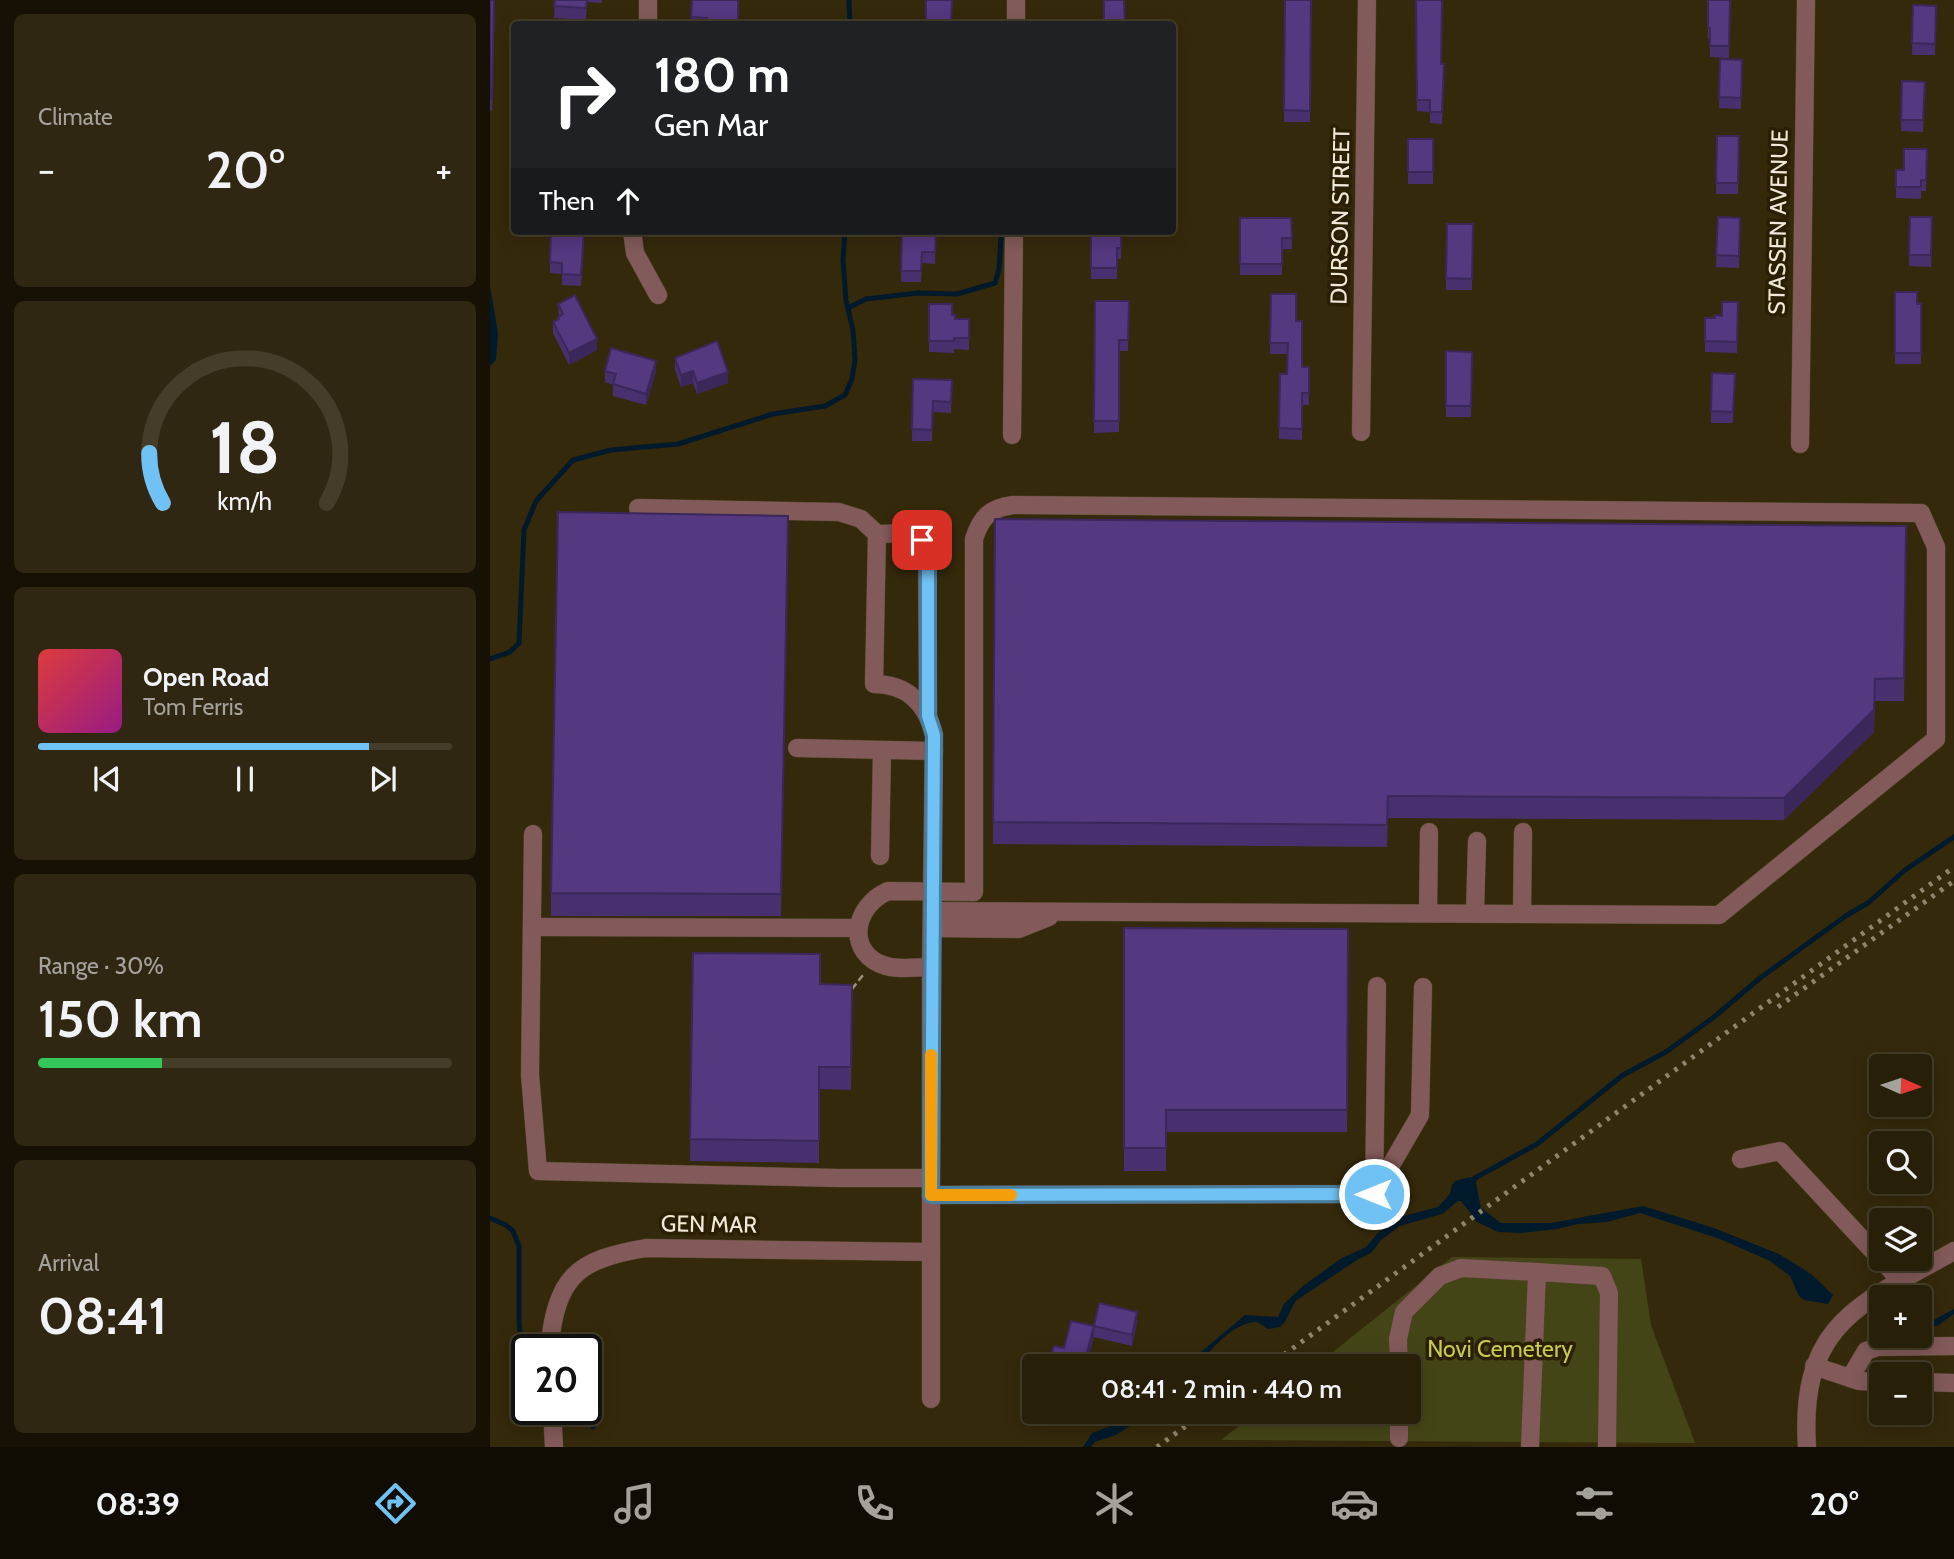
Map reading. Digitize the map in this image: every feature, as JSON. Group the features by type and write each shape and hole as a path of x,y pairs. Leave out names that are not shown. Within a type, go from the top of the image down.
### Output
{"street":[{"path":"648,0 648,21"},
{"path":"1016,0 1016,21"},
{"name":"DURSON STREET","path":"1362,432 1367,0"},
{"name":"STASSEN AVENUE","path":"1800,444 1805,0"},
{"path":"633,235 635,253 658,295"},
{"path":"1012,435 1014,235"},
{"path":"931,967 887,966 875,961 860,941 858,928 867,904 888,891 974,892 974,539 985,515 998,507 1921,513 1937,547 1936,739 1719,915 1061,913 1019,929 932,920"},
{"path":"638,508 839,512 862,519 877,534 874,684 892,686 910,693 924,707 934,735 931,1399"},
{"path":"877,534 909,534 926,545 928,716"},
{"path":"797,748 934,751"},
{"path":"880,856 882,750"},
{"path":"1428,913 1429,832"},
{"path":"1522,914 1523,832"},
{"path":"533,834 530,1075 538,1171 838,1178 931,1186 1374,1194"},
{"path":"1475,913 1477,841"},
{"path":"531,927 858,928"},
{"path":"1374,1194 1377,986"},
{"path":"1374,1194 1420,1115 1423,987"},
{"path":"1741,1158 1780,1151 1901,1281"},
{"name":"GEN MAR","path":"550,1334 552,1316 566,1284 584,1264 618,1252 646,1248 931,1252"},
{"path":"1807,1447 1805,1411 1814,1366 1829,1339 1851,1312 1954,1251"},
{"path":"1399,1354 1398,1339 1404,1312 1440,1276 1461,1268 1602,1276 1609,1293 1607,1447"},
{"path":"1530,1447 1537,1272"},
{"path":"1850,1378 1866,1351 1878,1347 1954,1346"},
{"path":"1814,1366 1859,1381 1869,1381"},
{"path":"1932,1382 1954,1383"},
{"path":"1399,1424 1399,1438"},
{"path":"553,1425 554,1447"}],"path":[{"path":"852,989 875,961"}],"green space":[{"name":"Novi Cemetery","path":"1452,1257 1641,1259 1651,1325 1695,1443 1221,1440 1242,1424 1421,1424 1421,1354 1330,1354"}],"water":[{"path":"490,286 498,333 496,360 490,366"},
{"path":"1475,1178 1481,1208 1501,1223 1551,1223 1643,1206 1714,1228 1779,1254 1811,1274 1833,1295 1828,1304 1804,1300 1799,1296 1790,1276 1770,1261 1720,1239 1640,1213 1607,1222 1557,1229 1521,1233 1498,1232 1477,1222 1461,1201 1458,1201 1442,1214 1400,1226 1382,1239 1371,1253 1297,1300 1280,1327 1268,1329 1257,1322 1248,1323 1223,1338 1207,1354 1198,1354 1245,1315 1278,1317 1284,1304 1304,1285 1342,1258 1366,1247 1396,1218 1438,1207 1450,1194 1455,1181"},
{"path":"1954,1309 1954,1314 1937,1326 1932,1327 1932,1321"},
{"path":"1117,1424 1133,1424 1116,1435 1095,1442 1091,1447 1083,1447 1092,1433"}],"building":[{"path":"490,0 494,0 492,99 490,99"},
{"path":"555,0 587,0 586,8 554,6"},
{"path":"692,0 738,0 738,21 707,21 707,18 691,17"},
{"path":"926,0 952,0 951,21 926,21"},
{"path":"1104,0 1124,0 1125,21 1104,21"},
{"path":"1285,0 1311,0 1310,111 1284,110"},
{"path":"1416,0 1442,0 1442,112 1430,112 1430,100 1417,100"},
{"path":"1708,0 1730,0 1729,46 1710,46"},
{"path":"1913,5 1936,6 1935,44 1912,43"},
{"path":"1720,59 1742,60 1741,98 1719,97"},
{"path":"1902,81 1925,82 1923,120 1901,120"},
{"path":"1717,136 1739,136 1738,183 1716,183"},
{"path":"1408,139 1433,139 1433,172 1408,172"},
{"path":"1904,149 1927,149 1926,180 1921,180 1921,187 1896,187 1896,170 1904,170"},
{"path":"1718,217 1740,218 1739,256 1716,255"},
{"path":"1910,217 1932,217 1931,255 1909,255"},
{"path":"1240,218 1291,218 1292,238 1282,238 1282,264 1240,264"},
{"path":"1447,224 1473,224 1472,279 1446,278"},
{"path":"551,235 584,235 581,275 562,274 562,263 550,262"},
{"path":"902,235 936,235 935,252 922,252 921,271 901,271"},
{"path":"1091,235 1121,235 1121,248 1117,248 1117,268 1091,268"},
{"path":"1895,292 1917,292 1917,304 1921,304 1921,353 1895,353"},
{"path":"1271,294 1296,294 1296,321 1302,321 1302,367 1309,367 1309,393 1302,393 1302,429 1279,428 1280,374 1287,374 1288,343 1270,343"},
{"path":"575,295 597,339 569,353 553,322 563,314 558,304"},
{"path":"1095,301 1129,301 1128,340 1119,340 1119,421 1094,421"},
{"path":"1722,302 1738,302 1737,342 1705,341 1705,318 1722,316"},
{"path":"929,304 952,304 952,315 955,315 955,319 969,319 969,338 929,341"},
{"path":"717,341 728,372 697,383 693,371 681,375 675,358"},
{"path":"611,348 656,361 646,394 613,384 616,374 605,371"},
{"path":"1446,351 1472,352 1471,406 1446,406"},
{"path":"1712,373 1735,374 1733,412 1711,411"},
{"path":"913,379 952,380 951,402 933,401 932,430 912,429"},
{"path":"558,512 788,516 781,894 551,893"},
{"path":"995,519 1906,526 1904,678 1875,679 1874,710 1784,798 1388,796 1387,825 993,822"},
{"path":"1124,928 1348,929 1347,1110 1166,1110 1166,1148 1124,1148"},
{"path":"693,953 820,954 820,984 852,985 851,1067 819,1067 819,1141 690,1139"},
{"path":"1099,1303 1137,1312 1132,1335 1094,1326"},
{"path":"1071,1321 1094,1326 1086,1354 1051,1354 1054,1346 1064,1348"}],"waterway":[{"path":"849,0 850,21"},
{"path":"490,659 510,652 519,643 524,530 536,501 573,460 611,450 678,444 773,414 825,406 845,395 852,379 855,360 853,330 846,300 843,260 845,235"},
{"path":"848,308 866,299 918,293 957,294 995,283 999,269 1001,237"},
{"path":"1473,1183 1475,1178 1537,1144 1623,1075 1666,1052 1714,1017 1760,978 1847,915 1868,903 1905,870 1954,837"},
{"path":"490,1218 513,1231 519,1246 520,1334"}],"railway":[{"path":"1285,1354 1954,867"},
{"path":"1778,1007 1954,881"},
{"path":"1157,1447 1189,1424"}],"slow traffic":[{"path":"931,1055 931,1195 1011,1195"}],"route":[{"path":"922,540 928,552 928,716 934,735 931,1195 1374,1194"}]}
